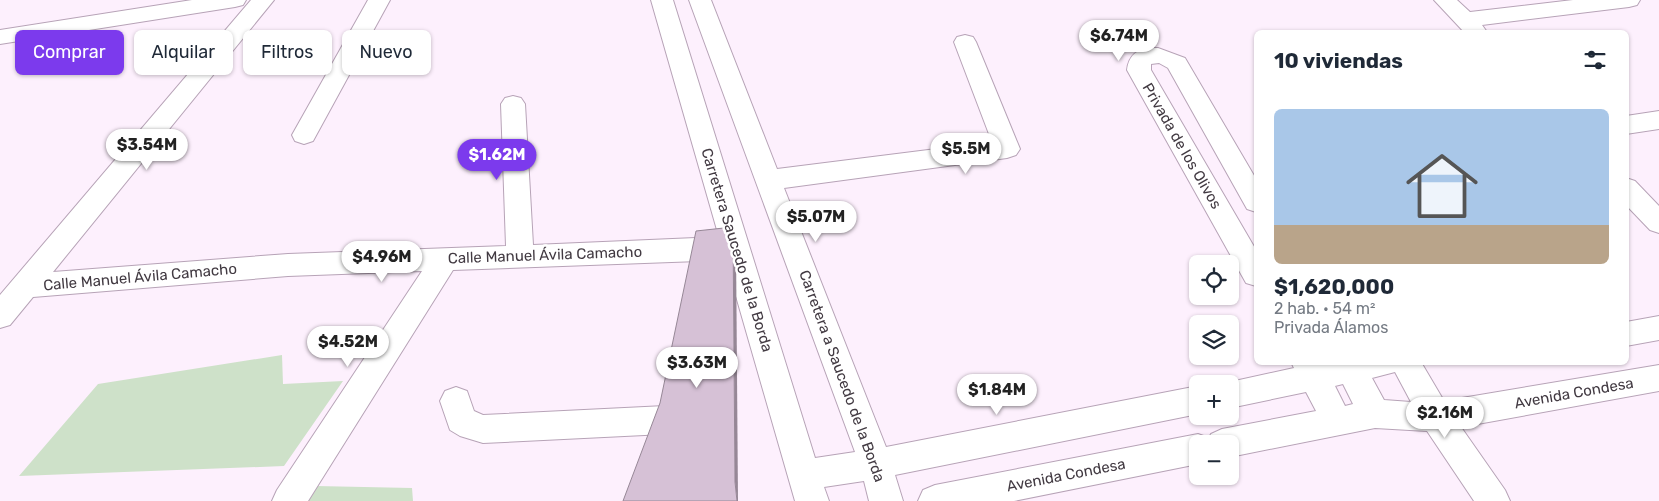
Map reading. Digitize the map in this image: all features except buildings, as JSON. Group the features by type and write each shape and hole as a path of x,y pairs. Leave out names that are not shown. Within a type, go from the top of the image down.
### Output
{"street":[{"path":"0,37 235,0"},
{"path":"0,316 262,0"},
{"path":"304,136 379,0"},
{"name":"Carretera Saucedo de la Borda","path":"662,0 808,488"},
{"name":"Carretera a Saucedo de la Borda","path":"701,0 876,464 886,501"},
{"path":"1445,0 1471,26 1629,0"},
{"path":"769,180 1007,149 965,42"},
{"name":"Privada de los Olivos","path":"1254,198 1177,63 1165,56 1147,55 1140,60 1139,70 1254,271"},
{"path":"514,104 520,256"},
{"path":"1629,125 1659,120"},
{"path":"1194,166 1234,162"},
{"path":"1629,191 1659,223"},
{"name":"Calle Manuel Ávila Camacho","path":"24,286 288,265 699,250 736,246"},
{"path":"696,280 699,250"},
{"path":"289,501 445,259"},
{"path":"1629,333 1659,328"},
{"path":"1407,365 1436,417 1493,501"},
{"path":"1239,391 1310,370 1350,366 1375,414"},
{"path":"1310,370 1337,421"},
{"name":"Avenida Condesa","path":"1239,441 1375,414 1436,417 1659,378"},
{"path":"456,401 461,420 471,426 482,429 665,420"},
{"path":"808,488 876,464 1189,402"},
{"name":"Avenida Condesa","path":"935,501 1189,451"}],"green space":[{"path":"282,355 283,384 343,381 284,466 19,476 98,384"},
{"path":"316,486 412,488 413,501 306,501"}]}
